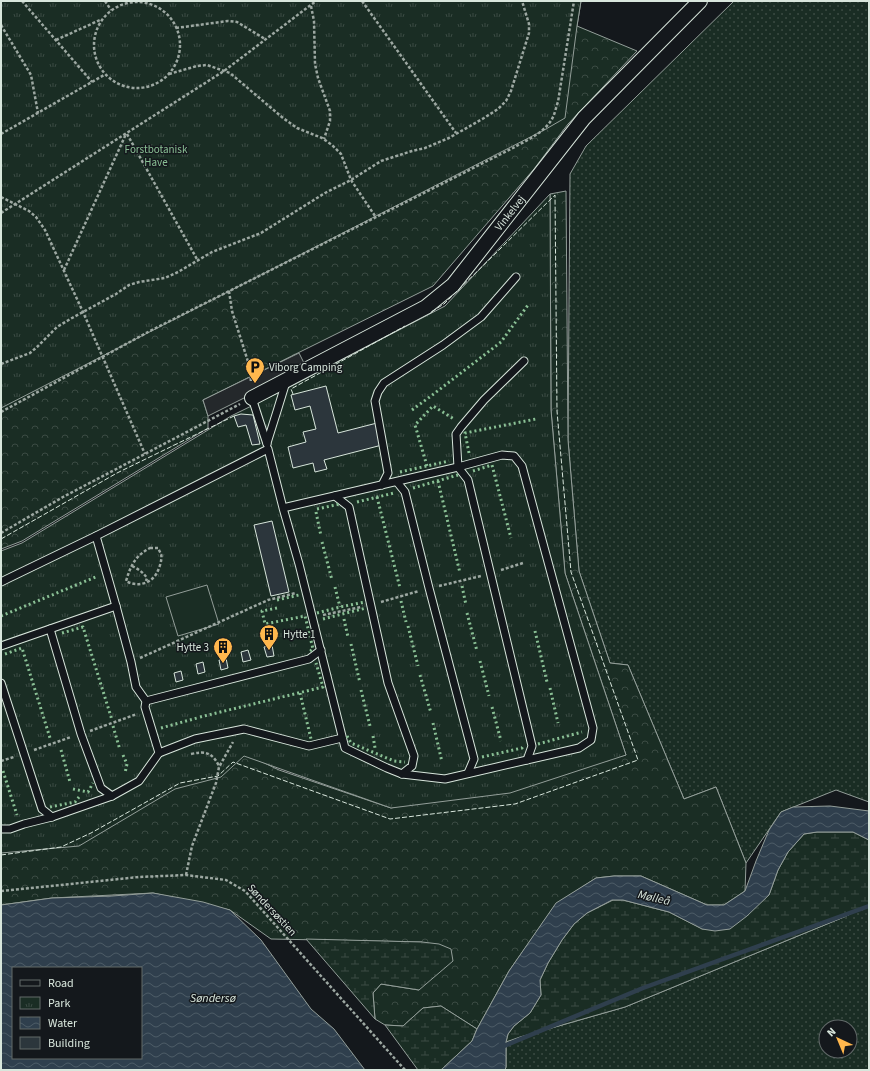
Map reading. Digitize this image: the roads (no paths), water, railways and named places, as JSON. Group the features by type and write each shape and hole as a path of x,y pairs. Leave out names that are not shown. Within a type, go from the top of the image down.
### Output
{"street":[{"name":"Vinkelvej","path":"252,398 426,307 454,285 584,118 700,1"}],"lane":[{"path":"382,485 388,473 375,401 384,382 443,345 482,317 516,277"},
{"path":"524,360 484,400 456,434 458,467 468,480 532,746 526,760"},
{"path":"1,582 96,536 267,446 286,380"},
{"path":"252,398 267,446 283,508 306,590 345,748 402,774 445,779 579,748 590,740 593,728 522,466 514,456 502,454 458,467 283,508"},
{"path":"397,482 405,492 474,759 468,773"},
{"path":"335,496 349,507 388,683 414,756 412,766 402,774"},
{"path":"96,536 131,662 136,687 146,701 145,707 159,753"},
{"path":"1,646 116,606"},
{"path":"50,629 81,734 101,788 112,796"},
{"path":"146,701 309,659 321,650"},
{"path":"1,683 42,808 52,817"},
{"path":"1,829 10,829 52,817 112,796 139,782 159,753 196,738 244,729 309,746 342,738"}],"water":[{"name":"Mølleå","path":"830,806 869,811 869,840 853,832 817,832 804,834 788,852 778,870 769,895 747,916 730,929 715,931 702,929 669,912 623,900 612,900 587,913 574,924 548,963 540,980 541,995 530,1013 514,1026 508,1034 506,1042 505,1070 441,1070 472,1041 509,971 556,903 596,878 641,876 707,905 724,905 745,891 769,830 781,812 793,807"},
{"name":"Søndersø","path":"153,893 203,902 230,910 261,940 311,1009 334,1029 365,1070 1,1070 1,905 52,898"}],"waterway":[{"path":"501,1044 504,1046 643,988 869,906"}],"place":[{"name":"Viborg Camping","path":"255,384"},
{"name":"Hytte 1","path":"269,651"},
{"name":"Hytte 3","path":"223,664"}],"park label":[{"name":"Forstbotanisk Have","path":"156,155"}]}
